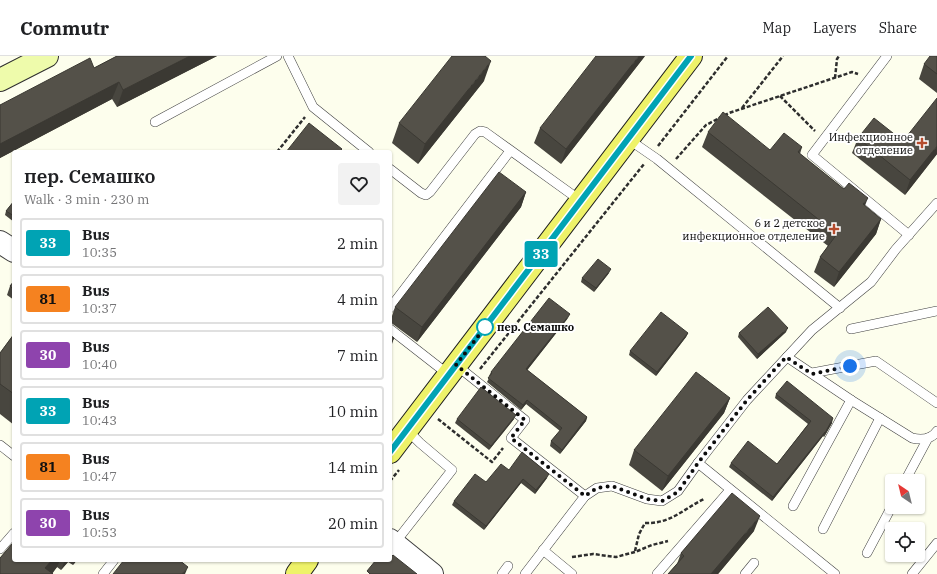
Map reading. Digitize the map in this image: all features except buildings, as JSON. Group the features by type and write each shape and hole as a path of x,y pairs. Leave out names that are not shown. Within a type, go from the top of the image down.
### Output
{"main road":[{"path":"392,451 414,437 581,201 691,56"},
{"path":"0,80 36,58"},
{"path":"296,574 305,562"}],"street":[{"path":"392,542 432,574"}],"lane":[{"path":"155,122 277,56"},
{"path":"288,56 313,108 366,150"},
{"path":"887,56 812,155 909,235"},
{"path":"392,171 421,193 426,195 430,192 474,134 480,131 485,132 581,201"},
{"path":"628,139 668,168 840,308"},
{"path":"392,305 510,151"},
{"path":"525,574 585,496 597,488 612,486 647,499 662,501 678,492 698,463 747,400 812,330 871,282 896,249 935,208"},
{"path":"851,329 937,311"},
{"path":"392,330 459,372 525,420 511,438 585,496"},
{"path":"786,357 912,438 919,440 928,438 937,431"},
{"path":"812,374 876,361 937,403"},
{"path":"793,506 851,400"},
{"path":"823,529 880,418"},
{"path":"392,542 452,470 414,437"},
{"path":"909,474 928,438"},
{"path":"0,445 12,454"},
{"path":"698,463 835,574"},
{"path":"657,574 730,490"},
{"path":"867,553 888,514"},
{"path":"0,549 12,535"},
{"path":"912,574 937,543"},
{"path":"543,550 572,574"},
{"path":"104,574 113,562"},
{"path":"745,574 754,563"},
{"path":"502,574 508,566"}],"path":[{"path":"459,372 651,155 728,56"},
{"path":"741,109 783,56"},
{"path":"833,56 838,57 835,78"},
{"path":"668,168 706,125 729,114 852,72 870,78"},
{"path":"780,96 824,140"},
{"path":"279,150 313,108"},
{"path":"392,477 414,437 432,413 492,462 511,438"},
{"path":"635,552 639,534 646,523 659,522 673,517 694,503 711,496 723,498"},
{"path":"559,563 574,556 593,554 616,557 635,552 652,545 688,538"}],"bus line":[{"name":"33","path":"392,449 691,56"}],"place":[{"name":"Инфекционное отделение","path":"922,143"},
{"name":"6 и 2 детское инфекционное отделение","path":"834,229"},
{"name":"пер. Семашко","path":"485,327"}],"route":[{"path":"485,327 486,326 456,365 525,420 511,438 585,496 597,488 612,486 647,499 662,501 678,492 698,463 747,400 786,357 812,374 850,366"}]}
